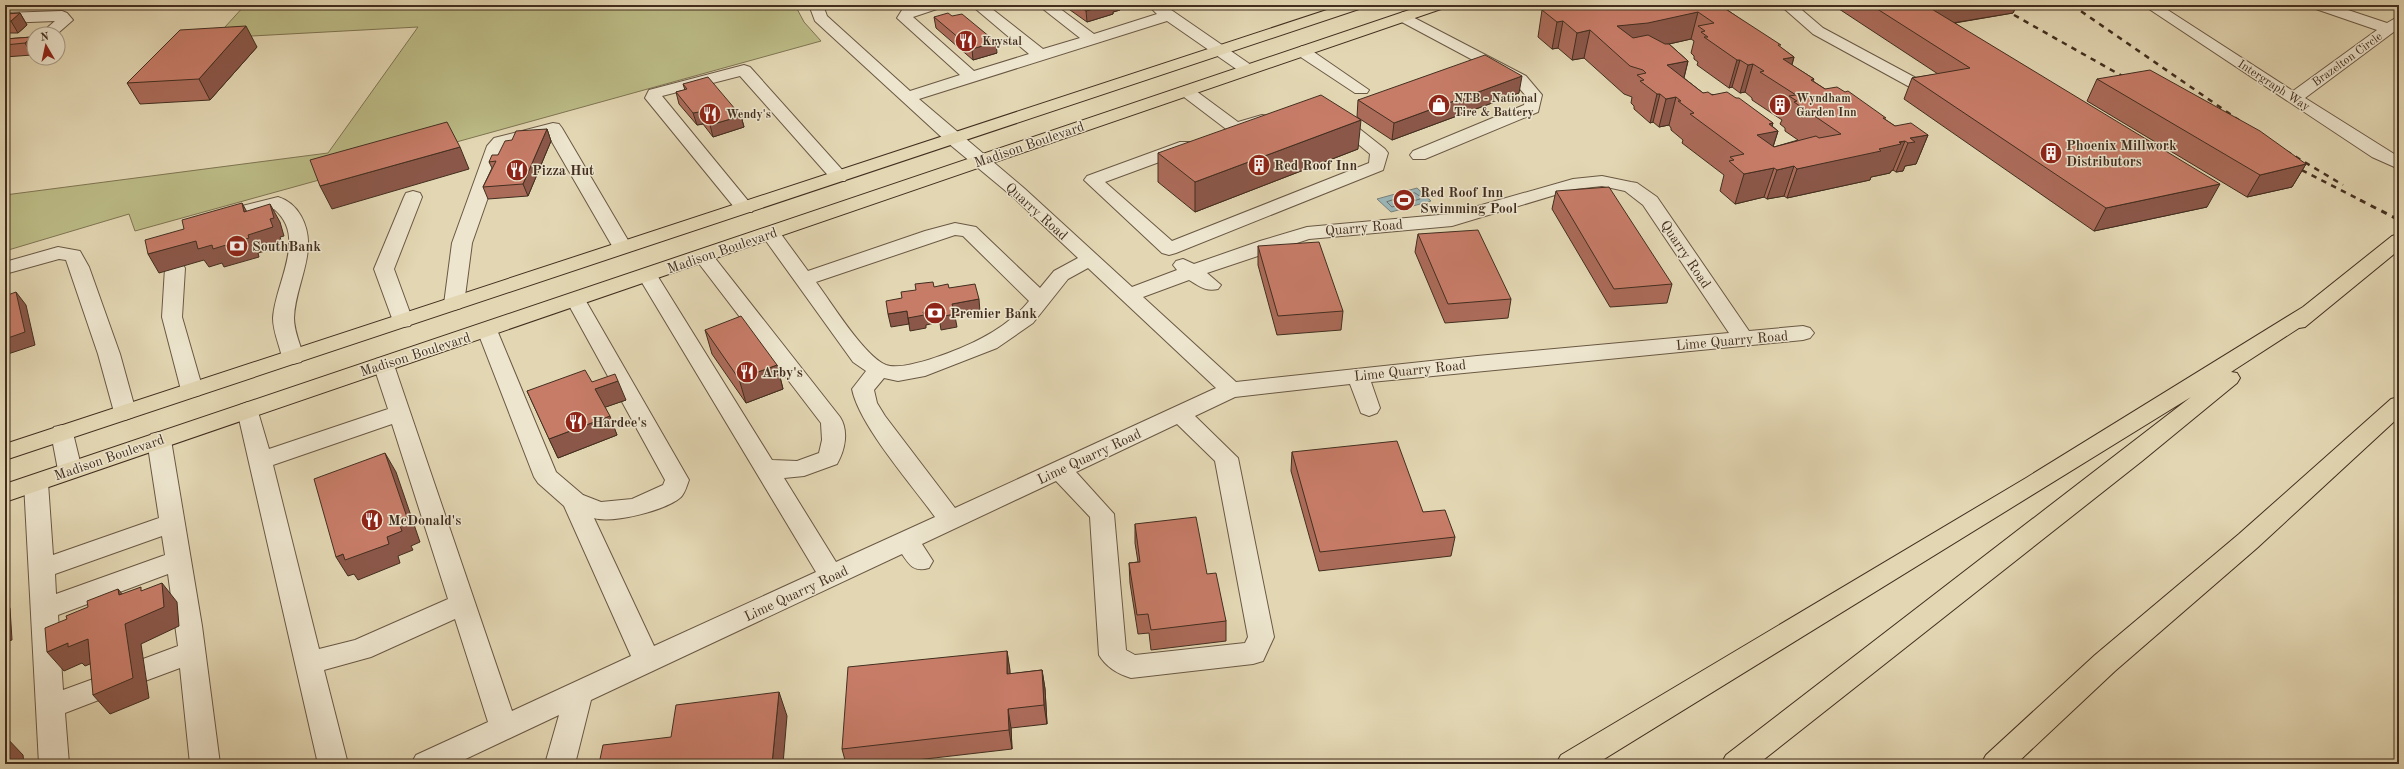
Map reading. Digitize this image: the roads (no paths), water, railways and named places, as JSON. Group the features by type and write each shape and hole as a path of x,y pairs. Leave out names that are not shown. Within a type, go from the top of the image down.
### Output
{"main road":[{"name":"Madison Boulevard","path":"5,452 1221,52 1357,5"},
{"name":"Madison Boulevard","path":"5,493 704,257 980,161 1439,5"},
{"path":"1736,764 2134,455 2399,240"},
{"path":"1571,764 1981,518 2136,423 2310,312"},
{"path":"1996,764 2105,663 2248,541 2399,404"}],"street":[{"name":"Quarry Road","path":"816,5 820,18 954,139 1091,259 1231,390"},
{"path":"935,5 907,13 905,18 972,77"},
{"path":"978,5 1041,55"},
{"path":"1045,5 1091,39"},
{"path":"1155,5 1248,70"},
{"path":"1787,5 1818,31 1923,88"},
{"name":"Intergraph Way","path":"2150,5 2399,164"},
{"path":"2318,5 2394,24"},
{"path":"907,97 1168,14"},
{"path":"5,18 62,16 65,20 58,26"},
{"path":"1403,17 1520,79 1534,95 1532,108 1418,155"},
{"name":"Brazelton Circle","path":"2294,98 2394,24"},
{"path":"1302,51 1361,90"},
{"path":"745,208 653,98 656,94 735,71 744,70 839,177"},
{"path":"1186,92 1236,128"},
{"path":"1169,249 1378,166 1379,153 1320,107"},
{"path":"1211,285 1191,272 1169,249 1093,180 1279,114"},
{"path":"454,304 462,243 496,146 500,142 553,128 622,248"},
{"name":"Quarry Road","path":"1128,295 1307,233 1358,235 1452,220 1573,184 1602,181 1631,187 1650,202 1744,339"},
{"path":"403,321 384,269 413,196"},
{"path":"197,224 263,205 278,203 289,209 300,231 299,248 283,316 293,357"},
{"path":"1492,209 1508,222"},
{"path":"804,279 932,235 955,229 969,231 1039,299"},
{"path":"771,234 861,357 879,370 898,374 918,371 989,343 1026,318 1039,299 1061,275 1091,259"},
{"path":"5,268 58,253 73,255 80,267 109,354 125,412"},
{"path":"172,257 172,317 192,390"},
{"path":"704,257 832,422 834,440 829,458 805,469 782,472 762,465"},
{"path":"648,276 762,465 832,577"},
{"path":"487,330 546,477 574,501 599,511 636,508 672,491 677,480 576,300"},
{"name":"Lime Quarry Road","path":"426,764 832,577 914,551 951,521 1231,390 1358,376 1803,334"},
{"path":"384,364 504,728"},
{"path":"879,370 863,389 866,403 876,421 951,521"},
{"path":"1358,376 1369,408"},
{"path":"248,410 333,764"},
{"path":"261,460 400,413"},
{"path":"1060,470 1102,514 1113,655 1131,666 1253,653 1261,638 1226,458 1180,414"},
{"path":"62,433 70,470"},
{"path":"159,440 192,652 205,764"},
{"path":"36,483 54,764"},
{"path":"574,501 647,661"},
{"path":"41,569 172,523"},
{"path":"44,609 178,560"},
{"path":"309,663 361,650 463,604"},
{"path":"145,670 192,652"},
{"path":"50,707 107,685"},
{"path":"560,764 579,694"}],"water":[{"name":"Red Roof Inn Swimming Pool","path":"1417,188 1431,201 1391,212 1377,199"}],"railway":[{"path":"2072,5 2243,123"},
{"path":"2014,15 2131,81"},
{"path":"2286,151 2343,185"},
{"path":"2292,165 2362,201"},
{"path":"2360,200 2399,220"}],"place":[{"name":"Krystal","path":"966,41"},
{"name":"NTB - National Tire & Battery","path":"1439,105"},
{"name":"Wyndham Garden Inn","path":"1780,105"},
{"name":"Wendy's","path":"710,114"},
{"name":"Phoenix Millwork Distributors","path":"2051,153"},
{"name":"Red Roof Inn","path":"1259,165"},
{"name":"Pizza Hut","path":"517,170"},
{"name":"Red Roof Inn Swimming Pool","path":"1404,200"},
{"name":"SouthBank","path":"237,246"},
{"name":"Premier Bank","path":"935,313"},
{"name":"Arby's","path":"747,372"},
{"name":"Hardee's","path":"576,422"},
{"name":"McDonald's","path":"372,520"}]}
